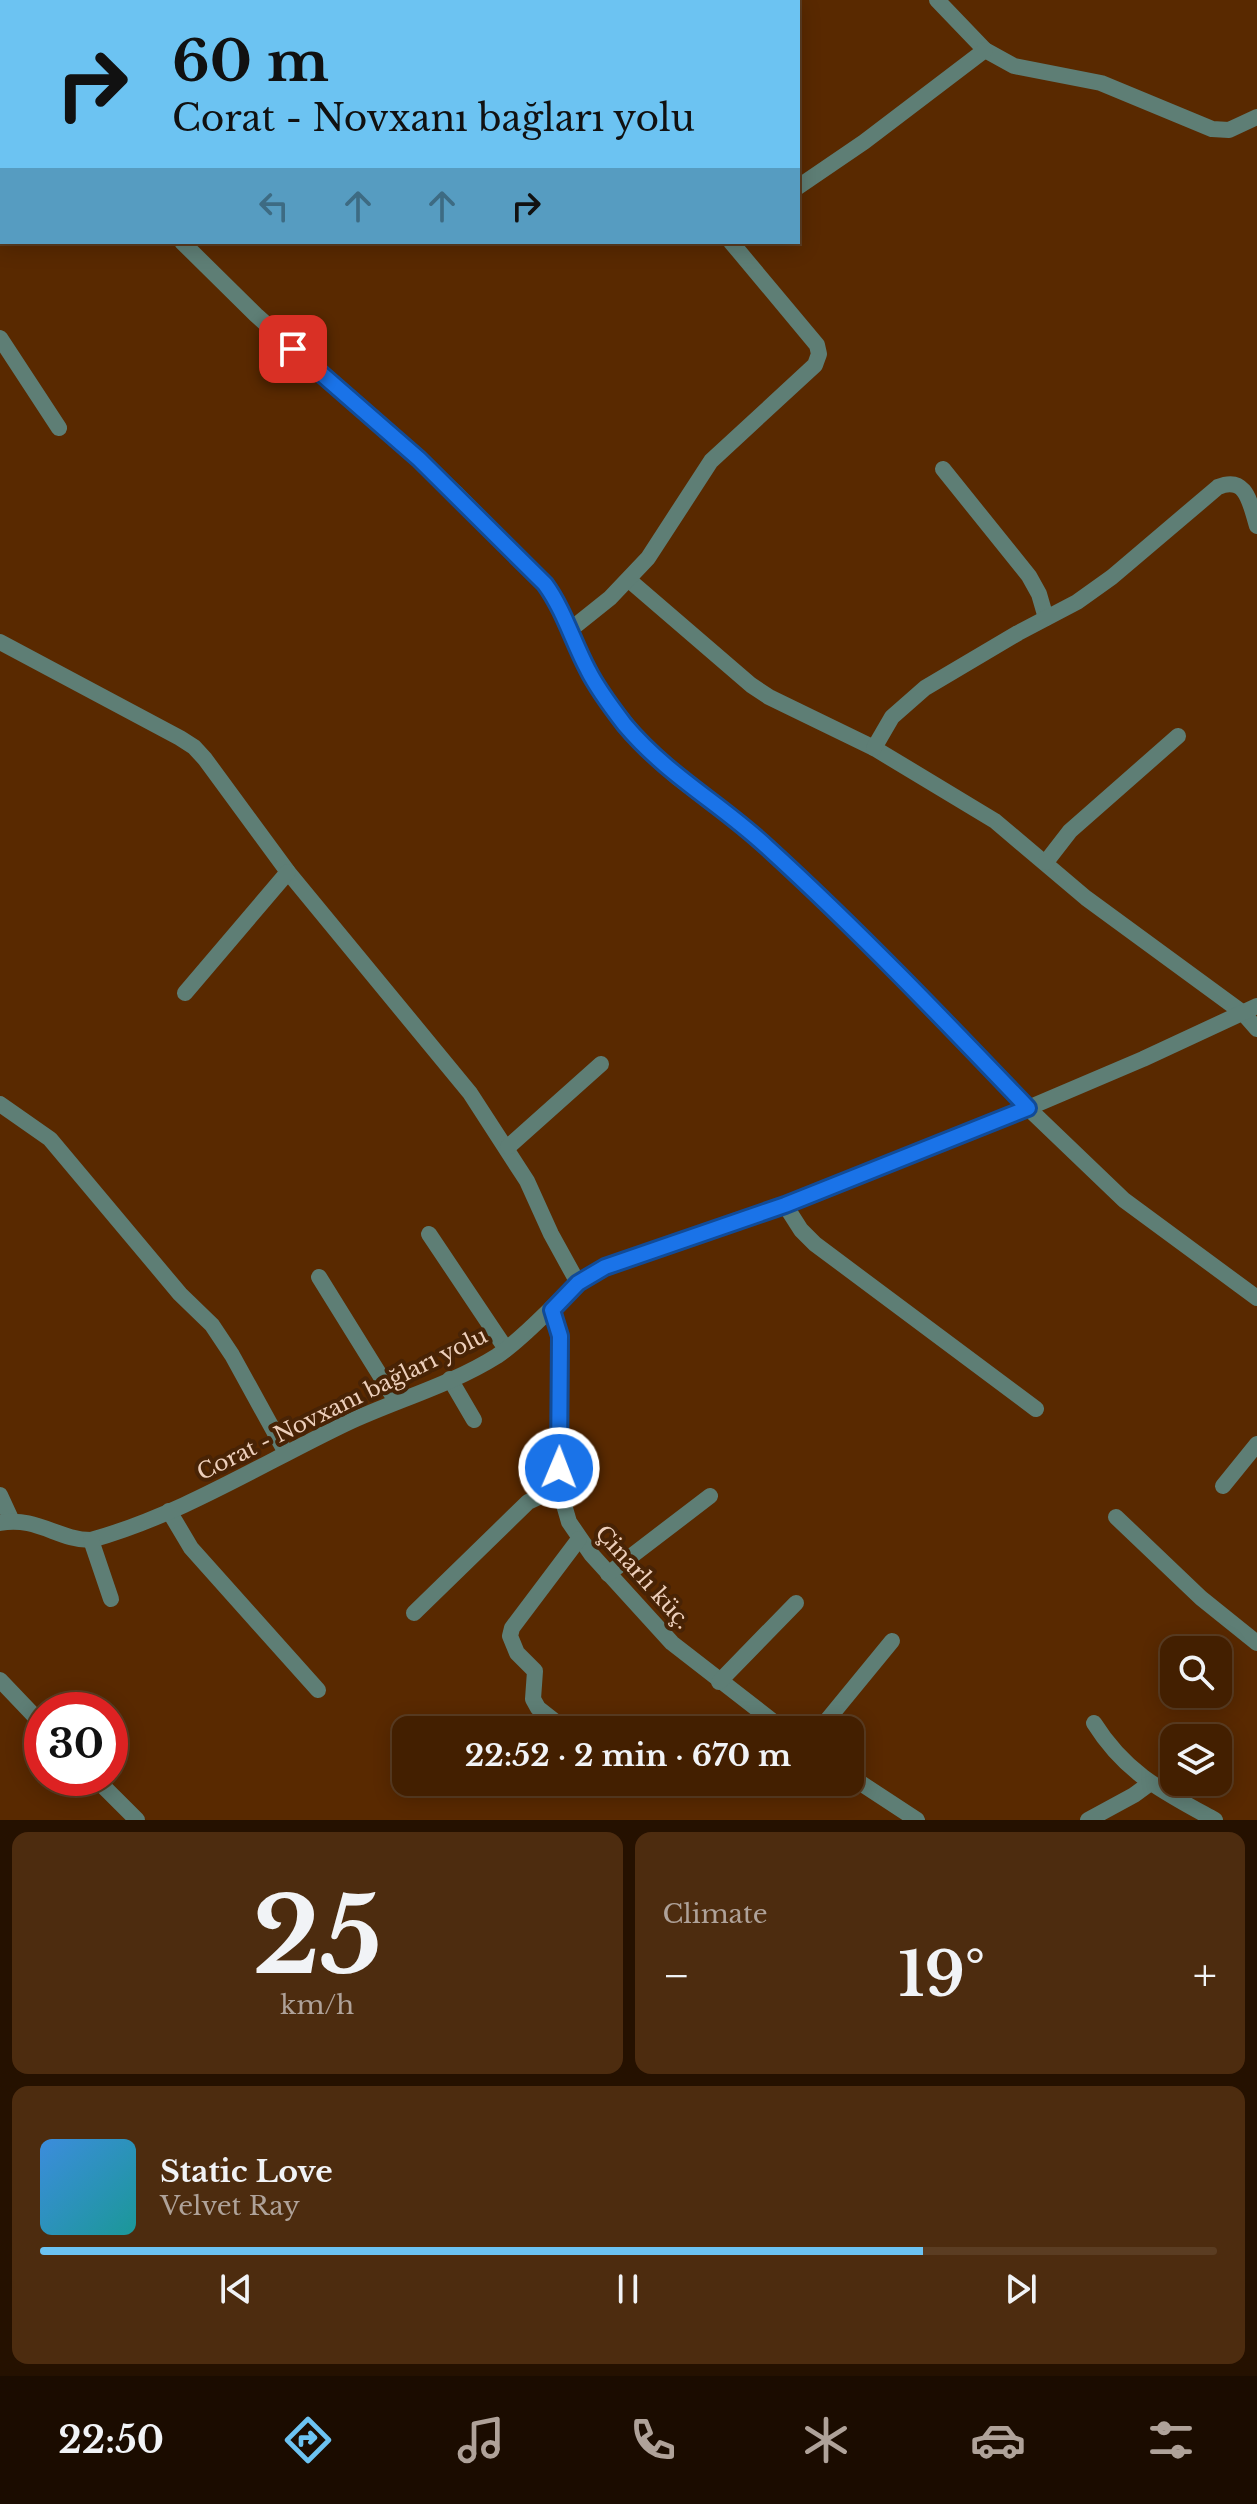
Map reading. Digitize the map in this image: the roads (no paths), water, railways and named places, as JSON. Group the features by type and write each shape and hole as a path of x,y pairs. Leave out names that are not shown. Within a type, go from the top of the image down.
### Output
{"street":[{"path":"937,0 985,50 1014,66 1101,83 1212,129 1229,130 1257,117"},
{"path":"800,186 864,142 985,50"},
{"path":"184,244 256,315 457,494 545,584 554,596 600,691 648,751 678,778 766,845 1124,1200 1257,1298"},
{"path":"570,630 629,580 648,558 711,461 815,365 819,354 811,335 733,244"},
{"path":"0,338 59,428"},
{"path":"943,469 1029,576 1039,594 1046,618"},
{"path":"874,748 892,717 925,688 1077,602 1112,577 1218,487 1229,482 1238,484 1245,492 1257,526"},
{"path":"629,580 769,697 874,748 995,821 1086,898 1250,1010 1257,1029"},
{"path":"0,642 194,747 288,872 470,1093 508,1147 578,1283"},
{"path":"1046,862 1070,831 1178,736"},
{"path":"185,993 288,872"},
{"name":"Corat - Novxanı bağları yolu","path":"91,1540 169,1511 396,1401 473,1369 506,1349 578,1283 605,1267 785,1205 1028,1108 1250,1010"},
{"path":"508,1147 601,1064"},
{"path":"0,1104 50,1139 180,1294 212,1325 286,1453"},
{"path":"785,1205 801,1230 815,1244 1036,1409"},
{"path":"429,1234 506,1349"},
{"path":"319,1277 396,1401"},
{"name":"Çinarlı küç.","path":"552,1310 560,1336 560,1491 564,1511 579,1539 672,1643 765,1716"},
{"path":"450,1379 474,1420"},
{"path":"1223,1486 1257,1444"},
{"path":"414,1613 528,1502 560,1491"},
{"path":"0,1495 6,1522 33,1523 81,1540 91,1540 111,1599"},
{"path":"608,1574 710,1496"},
{"path":"169,1511 191,1548 318,1690"},
{"path":"1116,1517 1201,1598 1257,1643"},
{"path":"548,1716 533,1699 535,1671 517,1653 510,1636 512,1628 579,1539"},
{"path":"719,1682 796,1603"},
{"path":"830,1716 892,1641"},
{"path":"0,1680 24,1705"},
{"path":"1094,1723 1109,1747 1149,1784 1215,1820"},
{"path":"1088,1820 1149,1784"},
{"path":"864,1785 917,1820"},
{"path":"113,1796 137,1820"}]}
